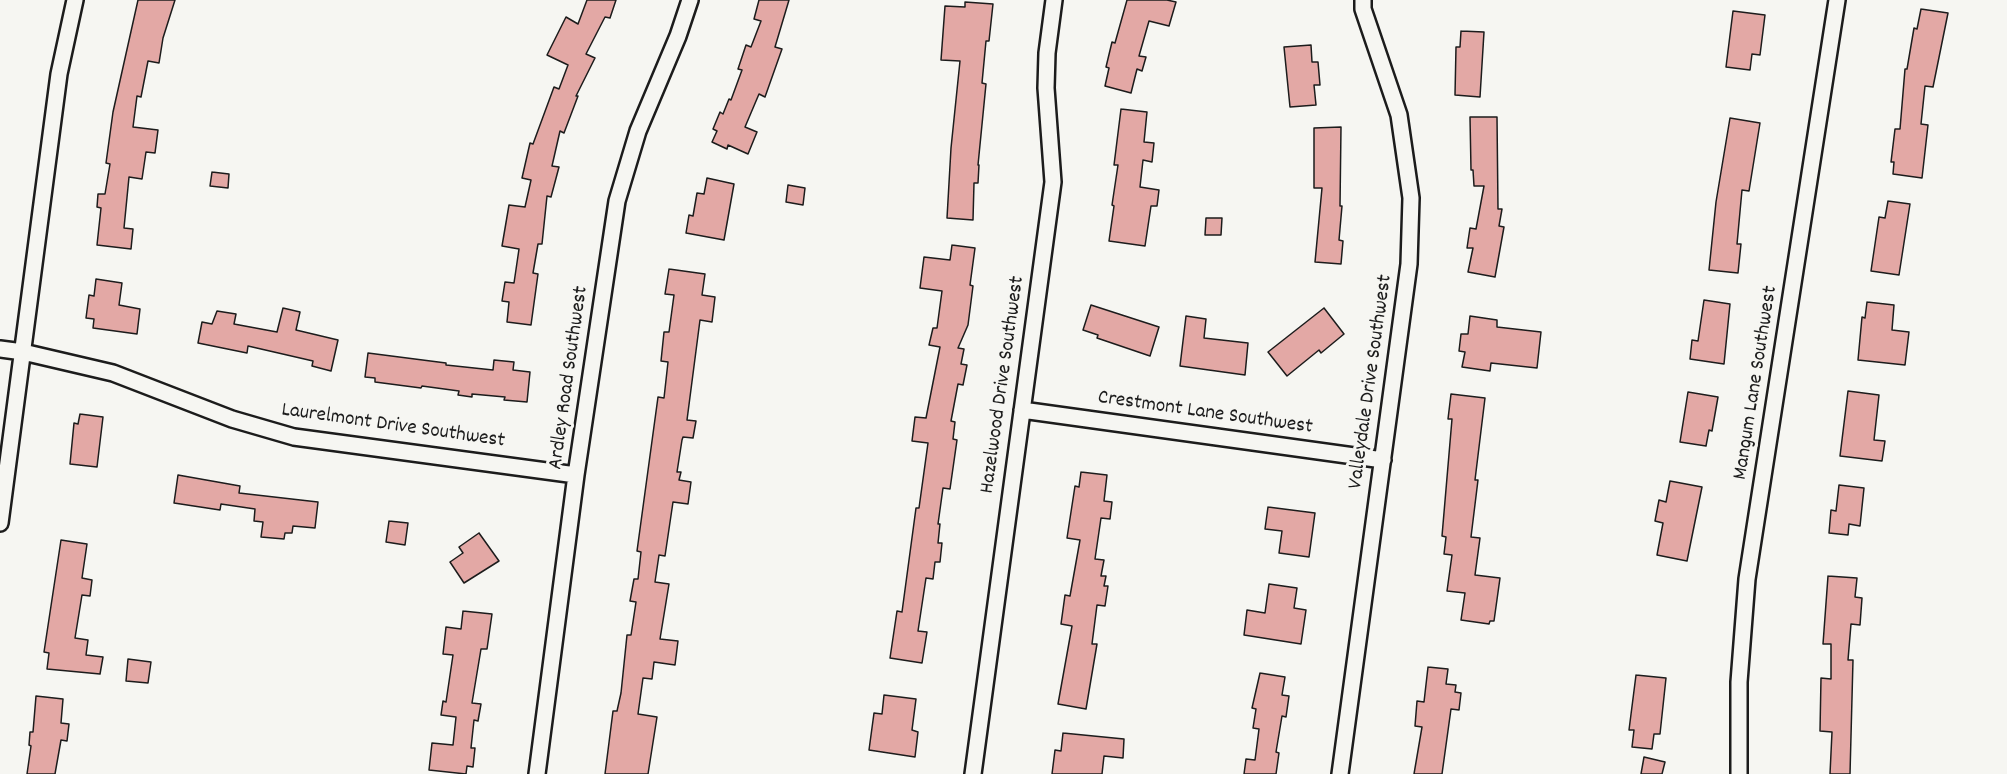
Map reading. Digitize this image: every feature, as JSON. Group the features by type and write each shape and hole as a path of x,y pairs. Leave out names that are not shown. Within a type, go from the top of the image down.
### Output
{"street":[{"path":"0,523 60,74 75,0"},
{"name":"Ardley Road Southwest","path":"537,774 576,475 617,201 638,131 678,36 690,0"},
{"name":"Hazelwood Drive Southwest","path":"974,774 1053,182 1046,88 1047,54 1054,0"},
{"name":"Valleydale Drive Southwest","path":"1340,774 1409,264 1411,198 1399,116 1363,9 1363,0"},
{"name":"Mangum Lane Southwest","path":"1739,774 1739,682 1747,579 1837,0"},
{"name":"Laurelmont Drive Southwest","path":"0,349 23,352 113,374 232,419 294,437 576,475"},
{"name":"Crestmont Lane Southwest","path":"1022,410 1383,460"}],"building":[{"path":"138,0 175,0 163,38 159,63 148,61 141,97 137,96 133,127 158,130 155,153 146,152 142,179 129,177 124,228 133,229 131,249 97,245 101,208 97,207 98,194 105,194 110,164 106,163 113,112"},
{"path":"587,0 616,0 610,18 605,17 586,54 595,58 576,96 578,96 564,133 560,131 552,166 559,167 551,197 547,196 542,244 538,244 533,273 538,274 531,325 507,322 509,302 502,301 505,282 514,283 519,249 502,246 509,205 525,207 531,180 522,178 530,143 533,144 554,87 559,89 568,65 547,55 566,17 578,24"},
{"path":"759,0 789,0 775,47 782,49 765,97 759,94 745,127 757,132 748,154 728,145 727,149 712,142 717,131 713,129 720,112 723,114 729,99 731,100 742,70 738,69 746,45 751,47 761,21 754,19"},
{"path":"1127,0 1176,2 1169,26 1149,21 1139,56 1146,57 1142,71 1137,69 1131,93 1105,86 1109,68 1106,67 1112,42 1115,43"},
{"path":"965,2 993,4 989,41 986,41 982,83 986,84 978,183 974,183 973,220 947,218 960,61 941,60 945,6 965,7"},
{"path":"1921,9 1948,13 1933,87 1925,86 1921,124 1928,125 1922,178 1893,174 1894,162 1891,162 1895,129 1900,129 1905,69 1907,69 1914,28 1917,29"},
{"path":"1733,11 1765,15 1760,55 1752,54 1750,70 1726,67"},
{"path":"1461,31 1484,32 1480,97 1455,95 1456,47 1460,47"},
{"path":"1311,45 1312,62 1318,62 1320,85 1314,85 1316,105 1290,107 1284,47"},
{"path":"1121,109 1147,112 1144,142 1154,143 1152,162 1143,160 1140,187 1159,190 1157,206 1151,206 1145,246 1109,241 1118,165 1114,165"},
{"path":"1470,117 1497,117 1498,209 1502,209 1499,226 1504,227 1495,277 1468,272 1473,248 1467,248 1470,228 1476,229 1484,186 1474,186 1473,170 1471,170"},
{"path":"1730,118 1760,123 1749,191 1742,190 1737,244 1741,244 1738,273 1709,270 1716,202"},
{"path":"1341,127 1340,206 1342,206 1339,240 1343,241 1341,264 1315,262 1322,188 1314,188 1314,128"},
{"path":"212,172 229,174 228,188 210,186"},
{"path":"707,178 734,184 724,240 686,233 689,215 693,216 697,193 704,194"},
{"path":"788,185 805,188 803,205 786,202"},
{"path":"1888,201 1910,204 1899,275 1871,271 1879,217 1885,218"},
{"path":"1206,218 1222,218 1221,235 1205,235"},
{"path":"952,245 975,248 970,285 973,286 968,325 958,348 964,349 961,364 967,365 963,385 958,384 951,421 955,422 953,439 957,440 950,489 943,488 938,524 940,524 938,543 942,543 940,562 935,562 933,579 926,578 918,631 927,632 922,663 890,658 897,611 902,612 916,508 919,508 928,443 912,441 915,417 926,418 940,347 929,345 933,328 937,328 942,291 920,288 924,257 950,260"},
{"path":"669,269 705,274 702,295 715,297 712,322 700,320 687,420 696,421 693,438 683,437 677,472 681,472 679,480 691,482 688,504 673,502 665,556 659,555 655,582 669,584 660,639 678,641 675,665 654,662 652,679 643,678 638,714 657,717 648,774 605,774 613,711 617,711 621,693 627,635 631,635 636,602 630,601 634,579 638,579 641,552 637,551 658,397 664,398 668,362 661,361 664,332 669,332 674,295 665,294"},
{"path":"96,279 122,283 119,305 140,309 137,334 93,328 94,319 86,318 89,295 94,296"},
{"path":"1704,300 1730,304 1724,364 1690,359 1692,340 1698,341"},
{"path":"1867,302 1894,305 1892,330 1909,332 1905,365 1858,360 1862,317 1865,318"},
{"path":"1091,305 1159,327 1150,356 1097,338 1098,335 1083,330"},
{"path":"283,308 300,312 296,330 338,340 331,371 312,366 313,361 248,346 247,353 198,343 202,322 212,324 217,311 236,314 234,324 277,332"},
{"path":"1324,308 1344,334 1321,353 1319,350 1287,376 1268,352"},
{"path":"1186,316 1206,319 1204,338 1248,343 1245,375 1180,366"},
{"path":"1470,316 1497,320 1497,327 1541,332 1537,368 1491,363 1490,371 1462,367 1465,352 1459,351 1461,334 1468,334"},
{"path":"368,353 493,370 494,360 514,362 513,370 530,372 527,402 472,394 472,397 458,395 459,391 375,382 375,378 365,377"},
{"path":"1848,391 1879,395 1874,440 1885,441 1882,461 1840,456"},
{"path":"1688,392 1718,397 1712,431 1709,430 1706,446 1680,442"},
{"path":"1451,394 1485,398 1471,537 1480,538 1475,575 1500,578 1494,621 1490,621 1489,624 1461,620 1465,593 1447,591 1452,555 1444,554 1446,537 1442,536 1452,419 1448,419"},
{"path":"80,414 103,417 97,467 70,464 74,423 78,424"},
{"path":"1081,472 1107,475 1104,501 1112,502 1110,519 1101,518 1095,559 1104,560 1101,576 1106,576 1104,586 1108,586 1105,606 1097,605 1092,644 1097,644 1086,709 1058,704 1072,626 1061,624 1065,595 1070,596 1080,540 1067,538 1075,486 1079,487"},
{"path":"178,475 240,486 239,493 318,502 315,528 293,526 292,533 285,533 284,539 261,537 263,522 254,521 255,509 221,504 220,510 174,503"},
{"path":"1670,481 1702,487 1687,561 1657,555 1663,523 1655,521 1659,500 1666,502"},
{"path":"1839,485 1864,488 1860,526 1849,524 1848,535 1829,533 1831,510 1836,511"},
{"path":"1268,507 1315,513 1309,557 1279,553 1282,531 1265,529"},
{"path":"389,521 408,523 405,545 386,542"},
{"path":"479,533 499,561 464,583 450,562 463,553 459,547"},
{"path":"61,540 87,544 82,578 92,580 90,596 82,595 75,638 88,640 86,655 103,657 100,674 47,669 49,653 44,652"},
{"path":"1828,576 1857,578 1855,597 1862,598 1860,625 1851,624 1848,660 1853,660 1850,774 1830,774 1832,732 1820,731 1821,678 1831,679 1831,644 1823,644"},
{"path":"1269,584 1297,588 1294,608 1306,610 1301,644 1244,635 1247,610 1265,613"},
{"path":"463,611 492,614 487,649 481,649 472,703 481,704 478,721 474,720 471,748 475,748 473,767 467,766 466,774 429,770 432,743 453,745 456,717 441,715 443,701 446,702 453,655 443,654 446,627 461,629"},
{"path":"128,659 151,662 148,683 126,681"},
{"path":"1428,667 1448,669 1446,684 1456,685 1455,692 1461,693 1459,710 1451,709 1442,774 1414,774 1422,727 1415,726 1417,701 1424,702"},
{"path":"1260,673 1285,677 1282,695 1289,696 1286,717 1282,716 1276,752 1279,753 1276,774 1244,774 1246,759 1255,760 1259,729 1253,728 1256,709 1252,708"},
{"path":"1636,675 1666,678 1660,734 1654,734 1652,749 1632,747 1634,730 1629,730"},
{"path":"884,695 916,699 912,730 918,732 915,757 869,750 874,713 882,714"},
{"path":"36,696 63,699 61,723 69,724 67,741 61,740 55,774 27,774 31,746 29,745 30,732 33,732"},
{"path":"1063,733 1124,739 1123,758 1104,756 1102,774 1052,774 1055,750 1061,751"},
{"path":"1644,757 1665,762 1662,774 1641,774"}]}
